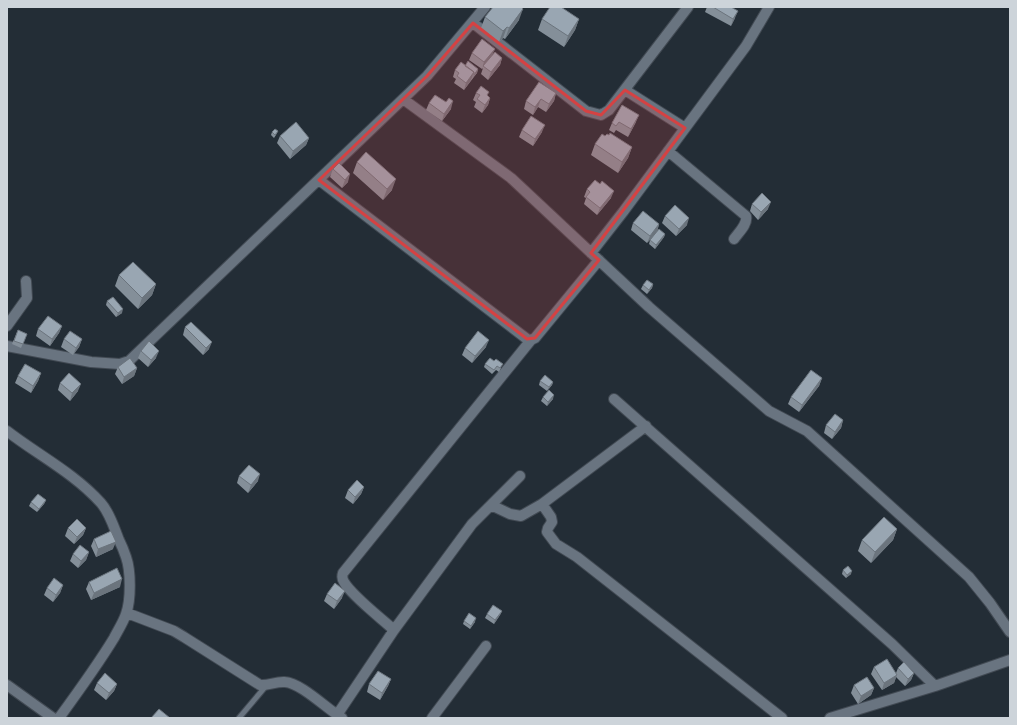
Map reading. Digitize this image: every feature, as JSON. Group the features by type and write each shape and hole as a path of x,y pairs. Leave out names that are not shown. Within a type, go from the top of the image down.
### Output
{"street":[{"path":"7,346 91,362 120,364 129,361 427,76 485,7"},
{"path":"473,23 586,111 601,115 609,110 688,7"},
{"path":"591,253 746,46 769,7"},
{"path":"625,90 685,128"},
{"path":"403,99 511,178 649,307 769,411 807,431 969,577 990,603 1010,632"},
{"path":"668,151 746,216 746,223 734,239"},
{"path":"319,180 527,339 531,340"},
{"path":"394,630 351,591 344,582 342,577 343,573 531,340 535,338 599,260"},
{"path":"7,326 27,298 26,281"},
{"path":"614,399 892,644 935,686"},
{"path":"491,505 510,514 521,516 542,504 646,426"},
{"path":"7,431 73,477 101,503 107,512 126,558 129,570 127,613 124,621 102,658 59,717 7,685"},
{"path":"127,613 184,636 260,685 266,686 285,682 296,685 340,717 394,630 472,524 520,476"},
{"path":"542,504 551,516 552,522 547,532 556,544 577,558 782,718"},
{"path":"432,718 486,646"},
{"path":"830,718 935,686 1010,660"}],"lane":[{"path":"239,718 266,686"}],"highlighted area":[{"path":"473,23 586,111 601,115 625,90 685,128 591,253 599,260 535,338 527,339 319,180 427,76"}],"building":[{"path":"493,7 521,7 523,9 509,28 507,27 503,31 485,17"},
{"path":"550,7 561,7 579,19 568,36 542,19"},
{"path":"713,7 731,7 738,11 733,19"},
{"path":"482,39 495,49 484,62 472,53"},
{"path":"495,52 502,58 491,72 483,66"},
{"path":"468,61 478,69 474,75 474,72 465,66"},
{"path":"461,62 474,72 466,83 457,76 459,73 455,70"},
{"path":"539,82 556,93 549,104 541,99 535,107 526,101"},
{"path":"481,86 489,92 487,95 490,98 485,105 477,99 480,95 476,93"},
{"path":"435,95 446,102 449,98 453,101 444,114 429,103"},
{"path":"622,105 639,115 631,129 619,122 616,126 612,123"},
{"path":"531,116 545,125 535,139 522,130"},
{"path":"296,122 309,138 293,151 280,136"},
{"path":"275,129 278,131 275,135 272,132"},
{"path":"610,133 632,147 622,162 595,144 602,134 605,136 607,134 609,135"},
{"path":"366,152 396,179 387,189 357,162"},
{"path":"339,163 350,174 345,180 333,169"},
{"path":"595,180 600,184 602,181 614,191 600,208 586,197 590,192 587,189"},
{"path":"762,193 771,202 761,212 752,204"},
{"path":"675,205 689,218 679,229 665,216"},
{"path":"643,211 659,224 650,236 633,223"},
{"path":"659,229 665,234 656,245 650,240"},
{"path":"133,262 156,284 142,298 119,275"},
{"path":"647,280 653,284 649,290 643,285"},
{"path":"113,297 123,309 118,313 107,301"},
{"path":"48,316 62,326 52,339 38,329"},
{"path":"191,322 212,342 206,348 185,327"},
{"path":"18,330 27,334 23,344 14,341"},
{"path":"70,331 82,339 76,348 64,339"},
{"path":"478,331 489,340 475,356 465,348"},
{"path":"149,341 159,351 151,360 141,351"},
{"path":"130,358 137,368 124,377 118,367"},
{"path":"490,358 494,361 496,359 503,364 500,368 497,366 494,370 485,364"},
{"path":"25,364 41,373 33,386 18,376"},
{"path":"811,370 822,378 802,405 791,397"},
{"path":"69,373 81,384 72,393 60,383"},
{"path":"545,375 553,382 549,387 540,381"},
{"path":"549,390 554,395 548,402 543,397"},
{"path":"835,414 843,420 835,432 826,425"},
{"path":"249,465 260,474 251,485 239,476"},
{"path":"357,480 364,487 355,497 348,490"},
{"path":"38,494 46,500 39,509 31,502"},
{"path":"884,517 897,529 875,552 862,540"},
{"path":"77,519 86,528 77,537 68,528"},
{"path":"111,531 116,542 98,549 94,539"},
{"path":"80,545 89,552 81,561 73,554"},
{"path":"848,566 852,571 847,575 843,570"},
{"path":"117,568 122,579 94,593 89,582"},
{"path":"54,578 63,585 56,595 47,588"},
{"path":"335,583 345,591 337,601 327,594"},
{"path":"493,605 502,611 495,620 487,614"},
{"path":"469,613 476,618 471,626 464,621"},
{"path":"887,659 897,675 884,683 874,667"},
{"path":"904,662 914,673 908,679 898,668"},
{"path":"378,671 391,679 382,693 369,684"},
{"path":"105,673 117,684 109,693 97,683"},
{"path":"867,677 874,688 861,696 854,685"},
{"path":"159,709 170,718 151,718"}]}
